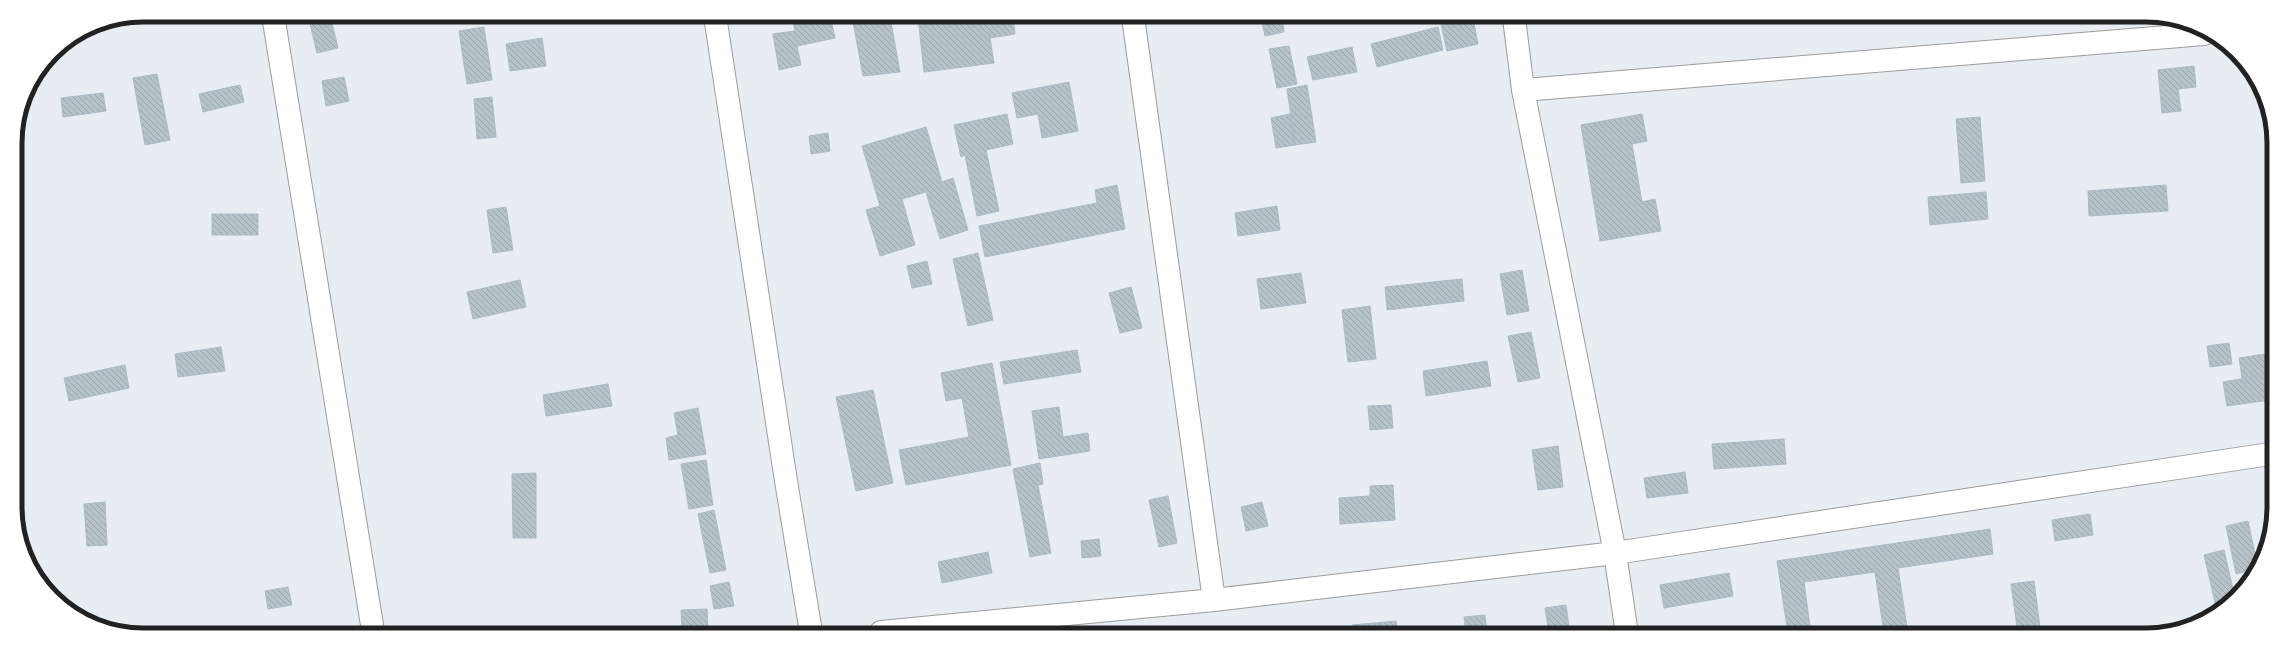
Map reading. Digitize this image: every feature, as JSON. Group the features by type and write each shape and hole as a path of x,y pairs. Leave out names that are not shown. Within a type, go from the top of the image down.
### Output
{"street":[{"path":"274,22 374,628"},
{"path":"716,22 786,481 810,628"},
{"path":"1134,22 1214,600"},
{"path":"1514,22 1523,90 1615,553 1626,628"},
{"path":"1523,90 2199,34"},
{"path":"923,628 1214,600 1615,553 2267,454"}],"building":[{"path":"310,22 332,22 338,48 317,53"},
{"path":"793,22 831,22 835,38 797,46 801,65 779,70 773,34 795,31"},
{"path":"853,22 891,22 900,72 863,76"},
{"path":"919,22 1014,22 1015,34 990,38 994,63 924,72"},
{"path":"1262,22 1283,22 1284,32 1265,36"},
{"path":"1440,22 1474,22 1478,44 1447,51"},
{"path":"484,27 492,80 467,84 459,31"},
{"path":"1438,27 1443,50 1377,67 1371,44"},
{"path":"542,38 546,66 510,71 506,44"},
{"path":"1289,46 1297,84 1277,88 1269,49"},
{"path":"1352,47 1357,72 1313,80 1307,57"},
{"path":"2194,66 2196,87 2178,89 2181,111 2162,113 2158,70"},
{"path":"157,74 170,140 145,145 133,78"},
{"path":"344,77 349,101 326,106 322,81"},
{"path":"1069,82 1078,131 1042,138 1038,114 1017,118 1012,93"},
{"path":"240,85 244,102 203,112 199,94"},
{"path":"1307,85 1316,142 1295,145 1287,89"},
{"path":"103,93 106,111 63,117 61,98"},
{"path":"492,97 496,137 477,139 474,99"},
{"path":"1007,114 1013,144 986,150 999,211 977,216 965,155 961,157 954,125"},
{"path":"1290,114 1295,145 1276,148 1271,118"},
{"path":"1642,114 1647,141 1632,144 1642,202 1655,199 1661,231 1600,241 1581,125"},
{"path":"1980,117 1985,181 1961,183 1956,119"},
{"path":"926,127 942,182 953,178 968,230 940,239 926,192 902,199 915,245 880,256 866,210 880,206 862,146"},
{"path":"828,133 830,151 811,154 809,136"},
{"path":"1117,185 1125,229 985,257 979,226 1097,203 1095,190"},
{"path":"2166,185 2168,211 2089,216 2088,191"},
{"path":"1986,192 1988,219 1930,225 1928,197"},
{"path":"1277,206 1280,230 1238,236 1235,213"},
{"path":"506,207 513,250 493,253 487,210"},
{"path":"212,214 258,214 258,235 212,235"},
{"path":"978,253 993,320 968,326 953,259"},
{"path":"927,261 932,284 912,288 907,266"},
{"path":"1522,270 1529,311 1507,315 1500,274"},
{"path":"1301,273 1306,303 1261,309 1257,279"},
{"path":"1462,279 1464,301 1387,310 1385,287"},
{"path":"520,280 526,307 473,319 467,292"},
{"path":"1131,287 1142,328 1120,333 1109,293"},
{"path":"1370,306 1376,359 1348,362 1342,310"},
{"path":"1531,332 1540,378 1518,382 1508,336"},
{"path":"2229,343 2232,364 2210,367 2207,346"},
{"path":"221,347 225,371 178,377 175,354"},
{"path":"1077,350 1081,372 1004,384 1000,362"},
{"path":"2267,354 2267,374 2242,378 2239,358"},
{"path":"1487,361 1491,386 1426,396 1423,371"},
{"path":"992,363 1011,465 906,485 899,450 969,437 962,398 946,401 941,373"},
{"path":"125,365 129,388 69,401 64,378"},
{"path":"2267,375 2267,400 2227,406 2223,382"},
{"path":"608,384 612,406 546,416 543,395"},
{"path":"873,390 893,483 856,491 836,397"},
{"path":"1391,405 1393,428 1370,430 1368,406"},
{"path":"1059,407 1063,437 1088,433 1090,451 1039,459 1032,411"},
{"path":"698,408 706,454 669,460 666,438 678,435 674,413"},
{"path":"1784,439 1786,464 1714,469 1712,444"},
{"path":"1558,446 1563,487 1538,490 1532,450"},
{"path":"706,460 713,505 689,509 681,464"},
{"path":"1040,463 1043,484 1038,485 1051,553 1030,557 1013,469"},
{"path":"1685,472 1688,493 1647,498 1644,478"},
{"path":"536,473 536,538 513,538 512,474"},
{"path":"1393,485 1395,520 1340,524 1339,498 1370,496 1370,486"},
{"path":"1168,496 1177,543 1159,547 1149,500"},
{"path":"105,502 107,545 87,546 84,504"},
{"path":"1262,502 1268,526 1246,531 1241,507"},
{"path":"714,510 726,570 710,573 698,514"},
{"path":"2090,514 2093,535 2055,541 2052,520"},
{"path":"2248,521 2256,557 2249,570 2236,574 2226,526"},
{"path":"1990,529 1993,554 1898,568 1907,628 1883,628 1875,572 1804,582 1810,628 1787,628 1777,561"},
{"path":"1099,539 1101,556 1082,558 1081,541"},
{"path":"2224,550 2233,591 2216,606 2204,555"},
{"path":"988,552 992,573 942,583 938,562"},
{"path":"1729,573 1733,596 1664,608 1660,585"},
{"path":"2034,581 2040,628 2017,628 2011,584"},
{"path":"729,582 734,606 714,609 710,586"},
{"path":"288,587 292,605 268,609 265,591"},
{"path":"1566,605 1569,628 1548,628 1545,608"},
{"path":"707,609 708,627 682,628 681,610"},
{"path":"1485,615 1486,628 1465,628 1464,617"},
{"path":"1396,621 1397,628 1352,628 1352,625"}]}
